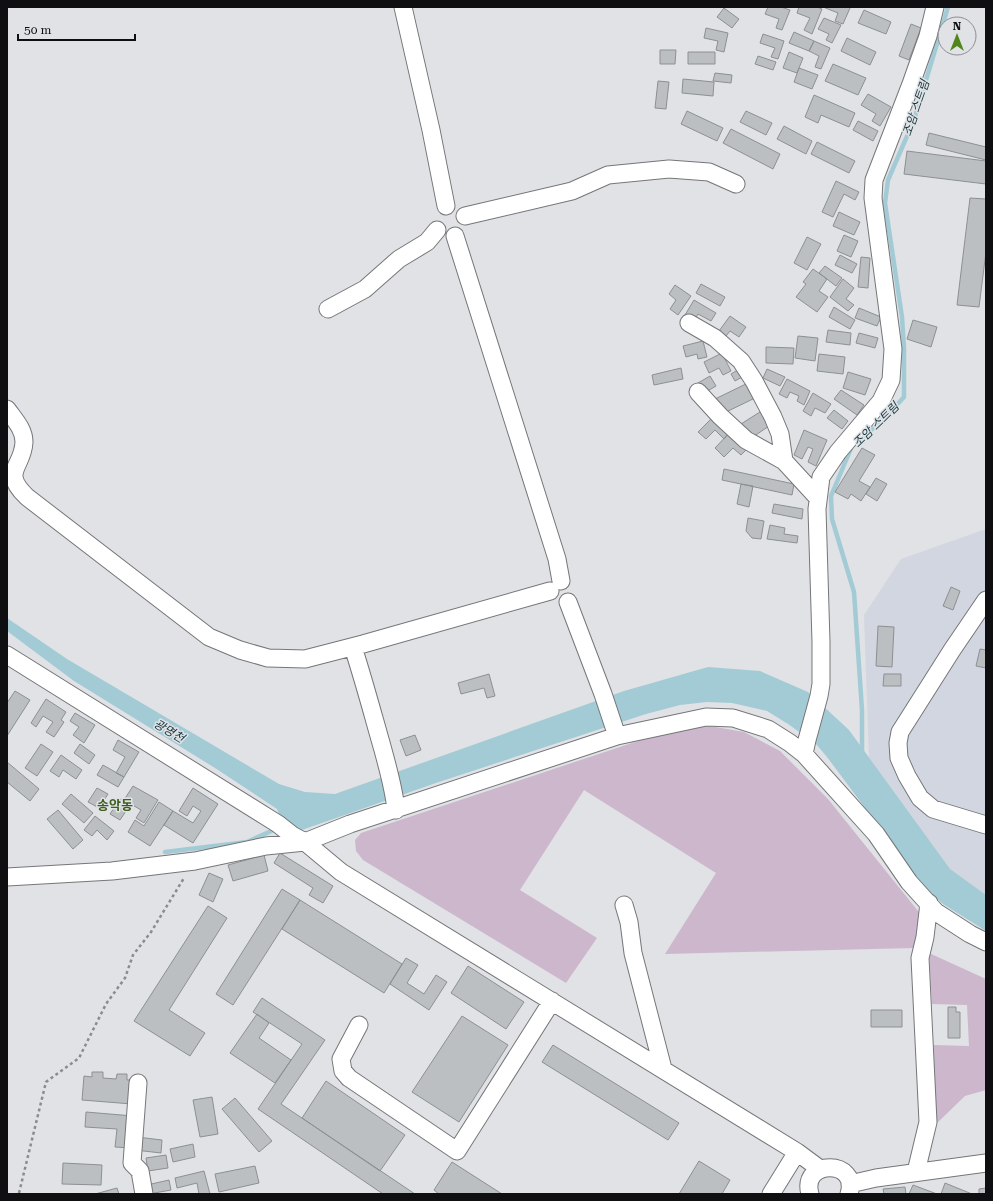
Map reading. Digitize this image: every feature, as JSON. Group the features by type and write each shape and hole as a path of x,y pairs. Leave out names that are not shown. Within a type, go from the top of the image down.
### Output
{"street":[{"path":"403,7 431,130 446,206"},
{"path":"805,747 820,696 821,684 817,509 821,477 838,452 881,401 891,380 893,349 873,198 874,180 926,43 935,7"},
{"path":"464,216 572,191 608,176 677,169 709,172 736,184"},
{"path":"446,206 456,206 464,212 464,216 466,221 463,230 455,236 445,236 438,230 435,220 438,211 446,206"},
{"path":"328,309 366,289 399,259 427,242 438,230"},
{"path":"455,236 557,559 556,586"},
{"path":"689,323 715,338 741,361 754,381 773,417 780,434 784,461"},
{"path":"698,392 720,416 746,440 784,461 818,498"},
{"path":"7,409 22,430 24,441 14,474 17,487 40,507 210,637 240,650 268,658 305,659 353,647 556,586 566,581 573,589 573,594 568,602 615,730"},
{"path":"986,600 900,732 898,743 899,758 907,776 920,798 933,809 986,825"},
{"path":"353,647 370,702 396,804"},
{"path":"7,655 278,824 340,872 797,1152 820,1169"},
{"path":"7,877 112,871 195,861 299,839 350,824 396,804 615,730 706,717 733,718 768,730 790,743 805,747 876,834 909,882 936,912 970,934 986,942"},
{"path":"916,1172 928,1122 920,958 925,936 929,903"},
{"path":"624,905 629,922 633,953 663,1070"},
{"path":"359,1025 341,1059 343,1071 349,1078 457,1151 552,1001"},
{"path":"138,1083 132,1163 140,1171 144,1194"},
{"path":"771,1194 797,1152"},
{"path":"810,1194 809,1185 811,1179 820,1169 826,1167 839,1169 848,1178 850,1189 876,1178 986,1163"}],"path":[{"path":"19,1192 46,1082 79,1058 106,1004 125,978 133,955 151,932 195,861"}],"shaded area":[{"path":"986,529 986,895 950,870 869,758 864,615 901,559"},
{"path":"710,726 744,732 780,751 828,799 922,916 914,948 665,954 716,873 584,790 520,890 597,938 566,983 363,860 356,851 355,840 361,833 671,730"},
{"path":"929,953 986,979 986,1090 965,1096 935,1125 934,1045 969,1046 967,1005 932,1004"}],"water":[{"name":"광명천","path":"7,618 67,659 279,784 305,792 335,794 624,691 708,667 760,671 808,692 849,730 950,869 986,895 986,931 943,904 925,888 816,744 767,711 732,703 707,702 680,705 646,714 436,783 299,831 281,819 277,809 215,768 74,681 7,631"}],"building":[{"path":"768,7 781,7 790,10 782,30 776,28 779,19 765,14"},
{"path":"799,7 817,7 822,9 812,34 804,30 810,18 797,13"},
{"path":"823,7 850,8 843,24 835,21 838,13"},
{"path":"724,8 739,19 732,28 717,17"},
{"path":"864,10 891,22 886,34 858,23"},
{"path":"824,18 841,25 832,43 826,40 829,34 818,29"},
{"path":"911,24 921,28 909,60 899,56"},
{"path":"706,28 728,33 724,52 716,50 718,41 704,38"},
{"path":"794,32 814,41 809,51 789,43"},
{"path":"763,34 784,41 778,59 771,57 775,48 760,43"},
{"path":"847,38 876,52 870,65 841,51"},
{"path":"814,41 830,48 821,69 815,67 819,56 809,51"},
{"path":"660,50 676,50 675,64 660,64"},
{"path":"688,52 715,52 715,64 688,64"},
{"path":"789,52 803,58 797,73 783,68"},
{"path":"758,56 776,62 773,70 755,64"},
{"path":"833,64 866,78 858,95 825,81"},
{"path":"799,68 818,75 812,89 794,82"},
{"path":"715,73 732,75 731,83 713,81"},
{"path":"683,79 714,82 713,96 682,93"},
{"path":"658,81 669,82 666,109 655,108"},
{"path":"868,94 891,107 880,126 872,121 876,114 861,105"},
{"path":"814,95 855,113 849,127 821,115 818,123 805,117"},
{"path":"687,111 723,128 717,141 681,124"},
{"path":"746,111 772,123 766,135 740,122"},
{"path":"858,121 878,131 873,141 853,130"},
{"path":"784,126 812,141 806,154 777,139"},
{"path":"731,129 780,154 773,169 723,143"},
{"path":"929,133 986,147 986,160 926,145"},
{"path":"817,142 855,161 849,173 811,154"},
{"path":"907,151 986,161 986,184 904,174"},
{"path":"836,181 859,192 855,200 844,194 833,217 822,212"},
{"path":"970,198 986,199 986,252 979,307 957,305"},
{"path":"839,212 860,222 854,235 833,226"},
{"path":"844,235 858,241 851,257 837,251"},
{"path":"807,237 821,244 807,270 794,263"},
{"path":"840,255 857,264 852,273 835,265"},
{"path":"861,257 870,258 868,288 858,287"},
{"path":"825,266 842,278 836,286 819,273"},
{"path":"813,269 827,279 819,291 828,297 817,312 796,297 806,284 803,282"},
{"path":"843,279 854,288 846,299 854,305 848,311 830,297"},
{"path":"701,284 725,297 720,306 696,293"},
{"path":"675,285 691,296 678,315 670,309 676,300 669,294"},
{"path":"694,300 716,313 711,321 698,314 694,321 685,315"},
{"path":"834,307 855,320 850,329 829,317"},
{"path":"859,308 881,317 877,326 855,318"},
{"path":"730,316 746,327 739,337 730,331 726,336 719,331"},
{"path":"913,320 937,327 931,347 907,339"},
{"path":"828,330 851,333 850,345 826,342"},
{"path":"859,333 878,338 875,348 856,343"},
{"path":"798,336 818,338 815,361 795,358"},
{"path":"703,341 707,357 698,359 697,354 686,357 683,346"},
{"path":"766,347 794,348 793,364 766,363"},
{"path":"722,353 731,371 723,375 719,368 709,373 704,362"},
{"path":"819,354 845,357 843,374 817,371"},
{"path":"681,368 683,379 654,385 652,375"},
{"path":"741,368 746,375 735,381 731,374"},
{"path":"767,369 785,377 780,386 763,378"},
{"path":"848,372 871,379 865,395 843,388"},
{"path":"710,376 716,386 704,393 698,383"},
{"path":"787,379 810,391 804,405 797,401 799,396 790,392 787,398 779,394"},
{"path":"750,382 757,397 722,414 715,399"},
{"path":"841,390 864,405 857,415 834,399"},
{"path":"813,393 831,404 825,413 815,408 811,416 803,411"},
{"path":"763,410 772,424 750,439 741,424"},
{"path":"834,410 848,421 842,429 827,418"},
{"path":"715,415 731,431 724,439 715,430 706,439 698,432"},
{"path":"804,430 827,440 816,466 808,462 813,449 808,447 802,459 794,455"},
{"path":"731,431 748,448 741,455 733,448 724,457 715,448"},
{"path":"862,448 875,455 859,481 870,487 861,501 851,494 848,499 835,492"},
{"path":"724,469 794,484 792,495 722,480"},
{"path":"876,478 887,484 877,501 866,494"},
{"path":"741,484 753,486 749,507 737,504"},
{"path":"774,504 803,509 802,519 772,513"},
{"path":"748,518 764,521 761,539 752,538 746,531"},
{"path":"770,525 785,528 784,534 798,536 797,543 767,539"},
{"path":"951,587 960,591 953,610 943,606"},
{"path":"878,626 894,627 892,667 876,666"},
{"path":"980,649 986,650 986,668 976,666"},
{"path":"489,674 495,696 487,698 484,688 461,694 458,683"},
{"path":"884,674 901,674 901,686 883,686"},
{"path":"15,691 30,700 7,736 7,703"},
{"path":"46,699 66,712 61,720 64,722 54,737 46,732 53,722 43,716 36,727 31,723"},
{"path":"75,713 95,725 84,743 73,735 79,727 70,721"},
{"path":"415,735 421,750 406,756 400,740"},
{"path":"118,740 139,752 124,777 116,773 125,757 113,750"},
{"path":"41,744 53,752 37,776 25,768"},
{"path":"80,744 95,755 89,764 74,753"},
{"path":"61,755 82,770 76,779 63,770 59,777 50,771"},
{"path":"7,762 39,789 30,801 7,782"},
{"path":"103,765 124,777 118,787 97,775"},
{"path":"133,786 158,800 144,823 136,818 141,810 124,800"},
{"path":"97,788 108,794 99,808 88,802"},
{"path":"193,788 218,804 193,843 164,825 173,811 193,823 201,811 193,806 187,816 179,811"},
{"path":"71,794 93,813 84,823 62,804"},
{"path":"120,799 130,805 120,820 110,814"},
{"path":"159,802 173,811 150,846 128,832 135,820 144,826"},
{"path":"58,810 83,840 73,849 47,819"},
{"path":"95,816 114,831 107,840 97,830 92,836 84,830"},
{"path":"280,853 333,886 323,903 309,895 313,888 274,863"},
{"path":"264,855 268,871 233,881 228,865"},
{"path":"209,873 223,879 213,902 199,895"},
{"path":"282,889 300,900 233,1005 216,994"},
{"path":"300,900 402,964 384,993 282,929"},
{"path":"208,906 227,918 169,1010 205,1033 190,1056 134,1021"},
{"path":"406,958 418,965 407,983 424,994 436,975 447,982 429,1010 390,984"},
{"path":"468,966 524,1002 506,1029 451,993"},
{"path":"262,998 325,1040 281,1104 415,1194 383,1194 258,1109 302,1044 253,1012"},
{"path":"948,1007 956,1007 956,1012 960,1012 960,1038 948,1038"},
{"path":"871,1010 902,1010 902,1027 871,1027"},
{"path":"257,1014 269,1023 259,1038 291,1060 275,1083 230,1053"},
{"path":"462,1016 508,1045 459,1122 412,1092"},
{"path":"553,1045 679,1123 668,1140 542,1062"},
{"path":"92,1072 103,1072 103,1078 116,1079 117,1074 127,1074 127,1080 134,1080 132,1104 82,1100 84,1076 92,1077"},
{"path":"326,1081 405,1135 380,1171 302,1118"},
{"path":"212,1097 218,1134 200,1137 193,1100"},
{"path":"235,1098 272,1141 259,1152 222,1109"},
{"path":"86,1112 133,1116 131,1148 115,1147 117,1129 85,1127"},
{"path":"137,1137 162,1140 161,1153 135,1150"},
{"path":"193,1144 195,1157 173,1162 170,1149"},
{"path":"166,1155 168,1168 148,1171 146,1158"},
{"path":"699,1161 730,1180 722,1194 679,1194"},
{"path":"452,1162 502,1194 439,1194 434,1190"},
{"path":"63,1163 102,1165 101,1185 62,1184"},
{"path":"255,1166 259,1183 219,1192 215,1174"},
{"path":"204,1171 210,1194 199,1194 197,1183 177,1188 175,1178"},
{"path":"169,1180 171,1190 149,1194 147,1185"},
{"path":"945,1183 972,1194 941,1194"},
{"path":"913,1185 937,1194 909,1194"},
{"path":"905,1187 906,1194 884,1194 883,1189"},
{"path":"117,1188 119,1194 95,1194"},
{"path":"986,1188 986,1194 979,1194 979,1189"}],"waterway":[{"name":"조암 스트림","path":"862,753 862,710 854,592 832,519 831,496 852,446 882,421 904,397 904,348 902,317 885,203 888,180 914,120 948,7"},
{"path":"165,852 247,842 278,828"}],"district":[{"name":"송악동","path":"115,805"}]}
